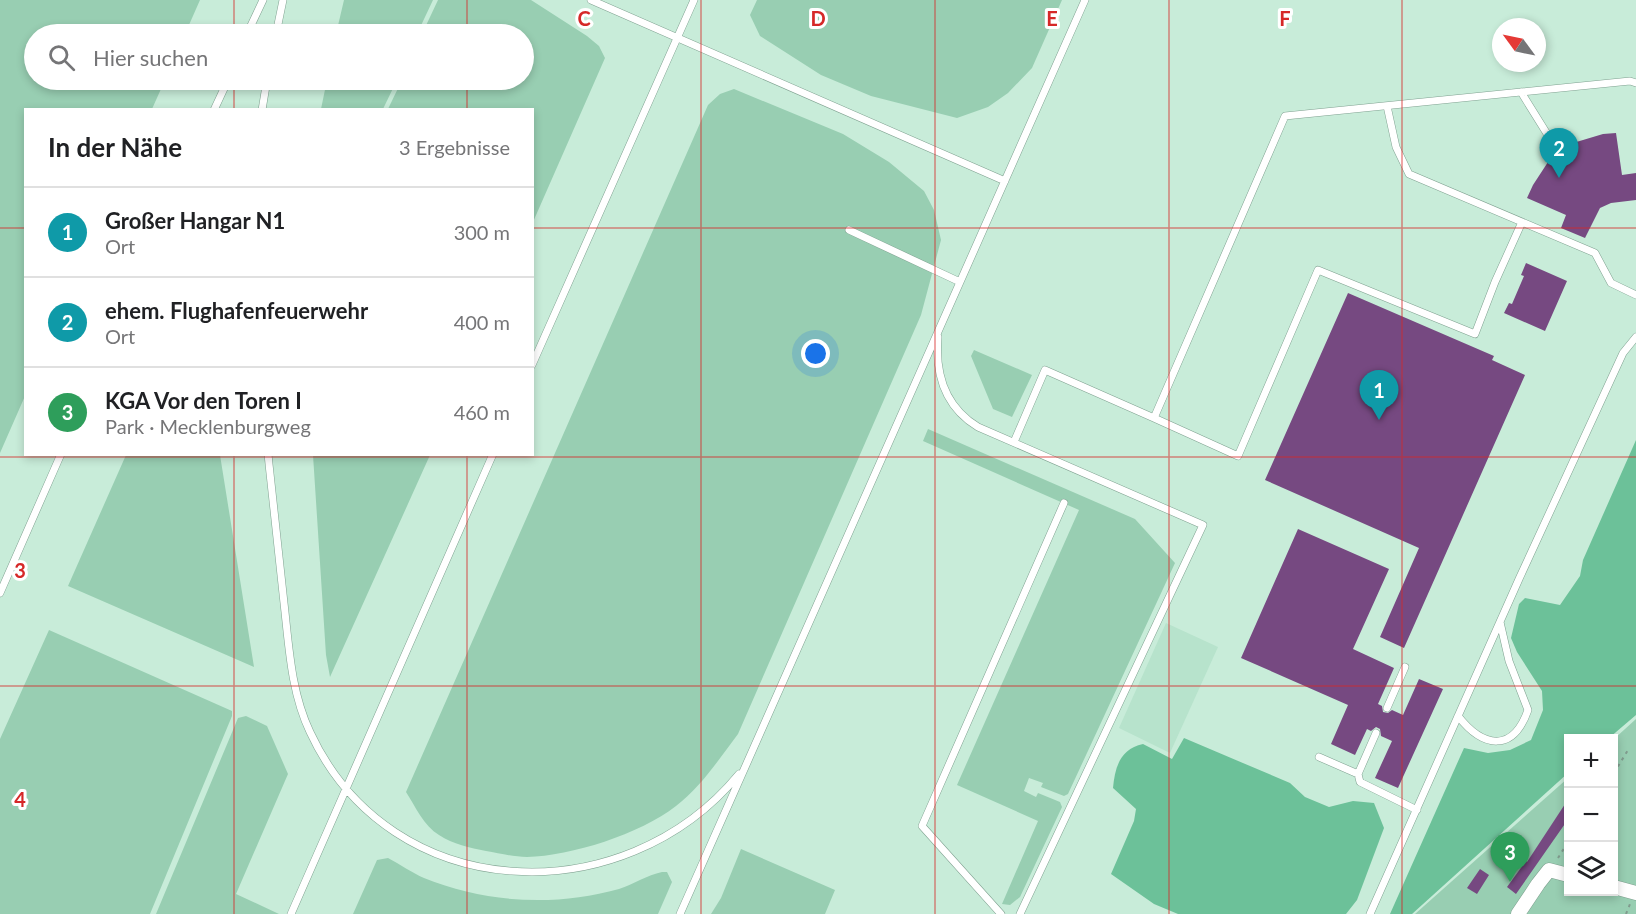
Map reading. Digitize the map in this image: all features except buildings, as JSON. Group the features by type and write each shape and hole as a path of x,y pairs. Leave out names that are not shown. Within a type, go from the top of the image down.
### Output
{"street":[{"path":"1518,914 1550,870 1564,874"},
{"path":"1618,888 1636,893"}],"lane":[{"path":"252,24 263,0"},
{"path":"278,24 283,0"},
{"path":"591,0 1005,181"},
{"path":"534,360 694,0"},
{"path":"680,914 1085,0"},
{"path":"1154,418 1285,116 1636,82"},
{"path":"215,108 223,90"},
{"path":"262,108 265,90"},
{"path":"1521,92 1559,153"},
{"path":"1387,106 1396,147 1409,174 1595,253 1611,283 1636,295"},
{"path":"1014,442 1045,370 1238,456 1318,270 1475,334 1522,222"},
{"path":"849,230 960,282"},
{"path":"941,325 937,356 945,390 952,406 963,418 978,427 1203,525 1020,914"},
{"path":"1370,914 1623,353 1636,336"},
{"path":"0,593 60,456"},
{"path":"268,456 292,674 303,715 318,750 345,789 385,827 420,850 469,870 536,879"},
{"path":"291,914 492,456"},
{"path":"1001,914 922,826 1064,503"},
{"path":"1458,716 1467,728 1492,741 1506,740 1522,726 1528,710 1509,661 1500,622"},
{"path":"1387,708 1405,667"},
{"path":"1376,733 1358,774 1360,782 1417,810"},
{"path":"617,865 665,842 700,816 734,782 750,757"},
{"path":"1319,757 1358,774"},
{"path":"550,878 596,871"}],"path":[{"path":"1618,766 1628,750"},
{"path":"1550,870 1564,849"}],"shaded area":[{"path":"0,0 200,0 189,24 24,24 24,90 161,90 152,108 24,108 24,398 0,453"},
{"path":"344,0 433,0 422,24 338,24"},
{"path":"438,0 531,0 599,46 605,58 534,220 534,108 388,108 397,90 534,90 534,24 427,24"},
{"path":"757,0 1062,0 1032,68 1008,93 988,107 957,118 871,96 821,75 760,36 750,15"},
{"path":"734,89 843,134 889,162 924,191 934,210 941,240 921,315 738,734 702,781 676,806 644,826 584,848 545,856 522,857 480,850 456,843 439,835 429,826 406,792 708,105 720,94"},
{"path":"325,90 392,90 383,108 321,108"},
{"path":"974,350 1032,375 1012,417 993,409 971,356"},
{"path":"928,429 1135,519 1175,563 1068,794 1064,796 1041,787 1043,783 1029,778 1024,791 1036,797 1038,793 1060,802 1062,807 1020,897 1010,905 1002,904 1038,821 957,785 1079,510 923,441"},
{"path":"126,456 220,456 254,667 68,586"},
{"path":"313,456 430,456 330,677 326,655"},
{"path":"1166,623 1218,647 1170,753 1119,728"},
{"path":"49,630 232,711 232,716 150,914 0,914 0,739"},
{"path":"246,716 267,726 288,774 236,894 279,914 156,914 238,718"},
{"path":"1636,719 1636,914 1415,914 1564,782 1564,896 1618,896 1618,735"},
{"path":"741,849 835,890 825,914 711,914 721,898"},
{"path":"388,858 420,876 448,886 472,893 521,900 595,895 619,889 662,872 667,872 672,882 658,914 353,914 377,860"}],"green space":[{"path":"1636,440 1636,715 1614,734 1564,734 1564,777 1412,914 1390,914 1464,748 1488,753 1510,750 1531,740 1543,710 1542,691 1517,652 1511,638 1519,604 1525,598 1560,605 1580,576 1583,560"},
{"path":"1184,738 1290,783 1305,797 1329,807 1353,801 1374,803 1384,828 1357,900 1346,914 1178,914 1154,904 1111,874 1134,821 1136,809 1113,788 1120,760 1129,750 1143,744 1172,759"}],"place":[{"name":"ehem. Flughafenfeuerwehr","path":"1559,178"},
{"name":"Großer Hangar N1","path":"1379,420"},
{"name":"KGA Vor den Toren I","path":"1510,882"}]}
